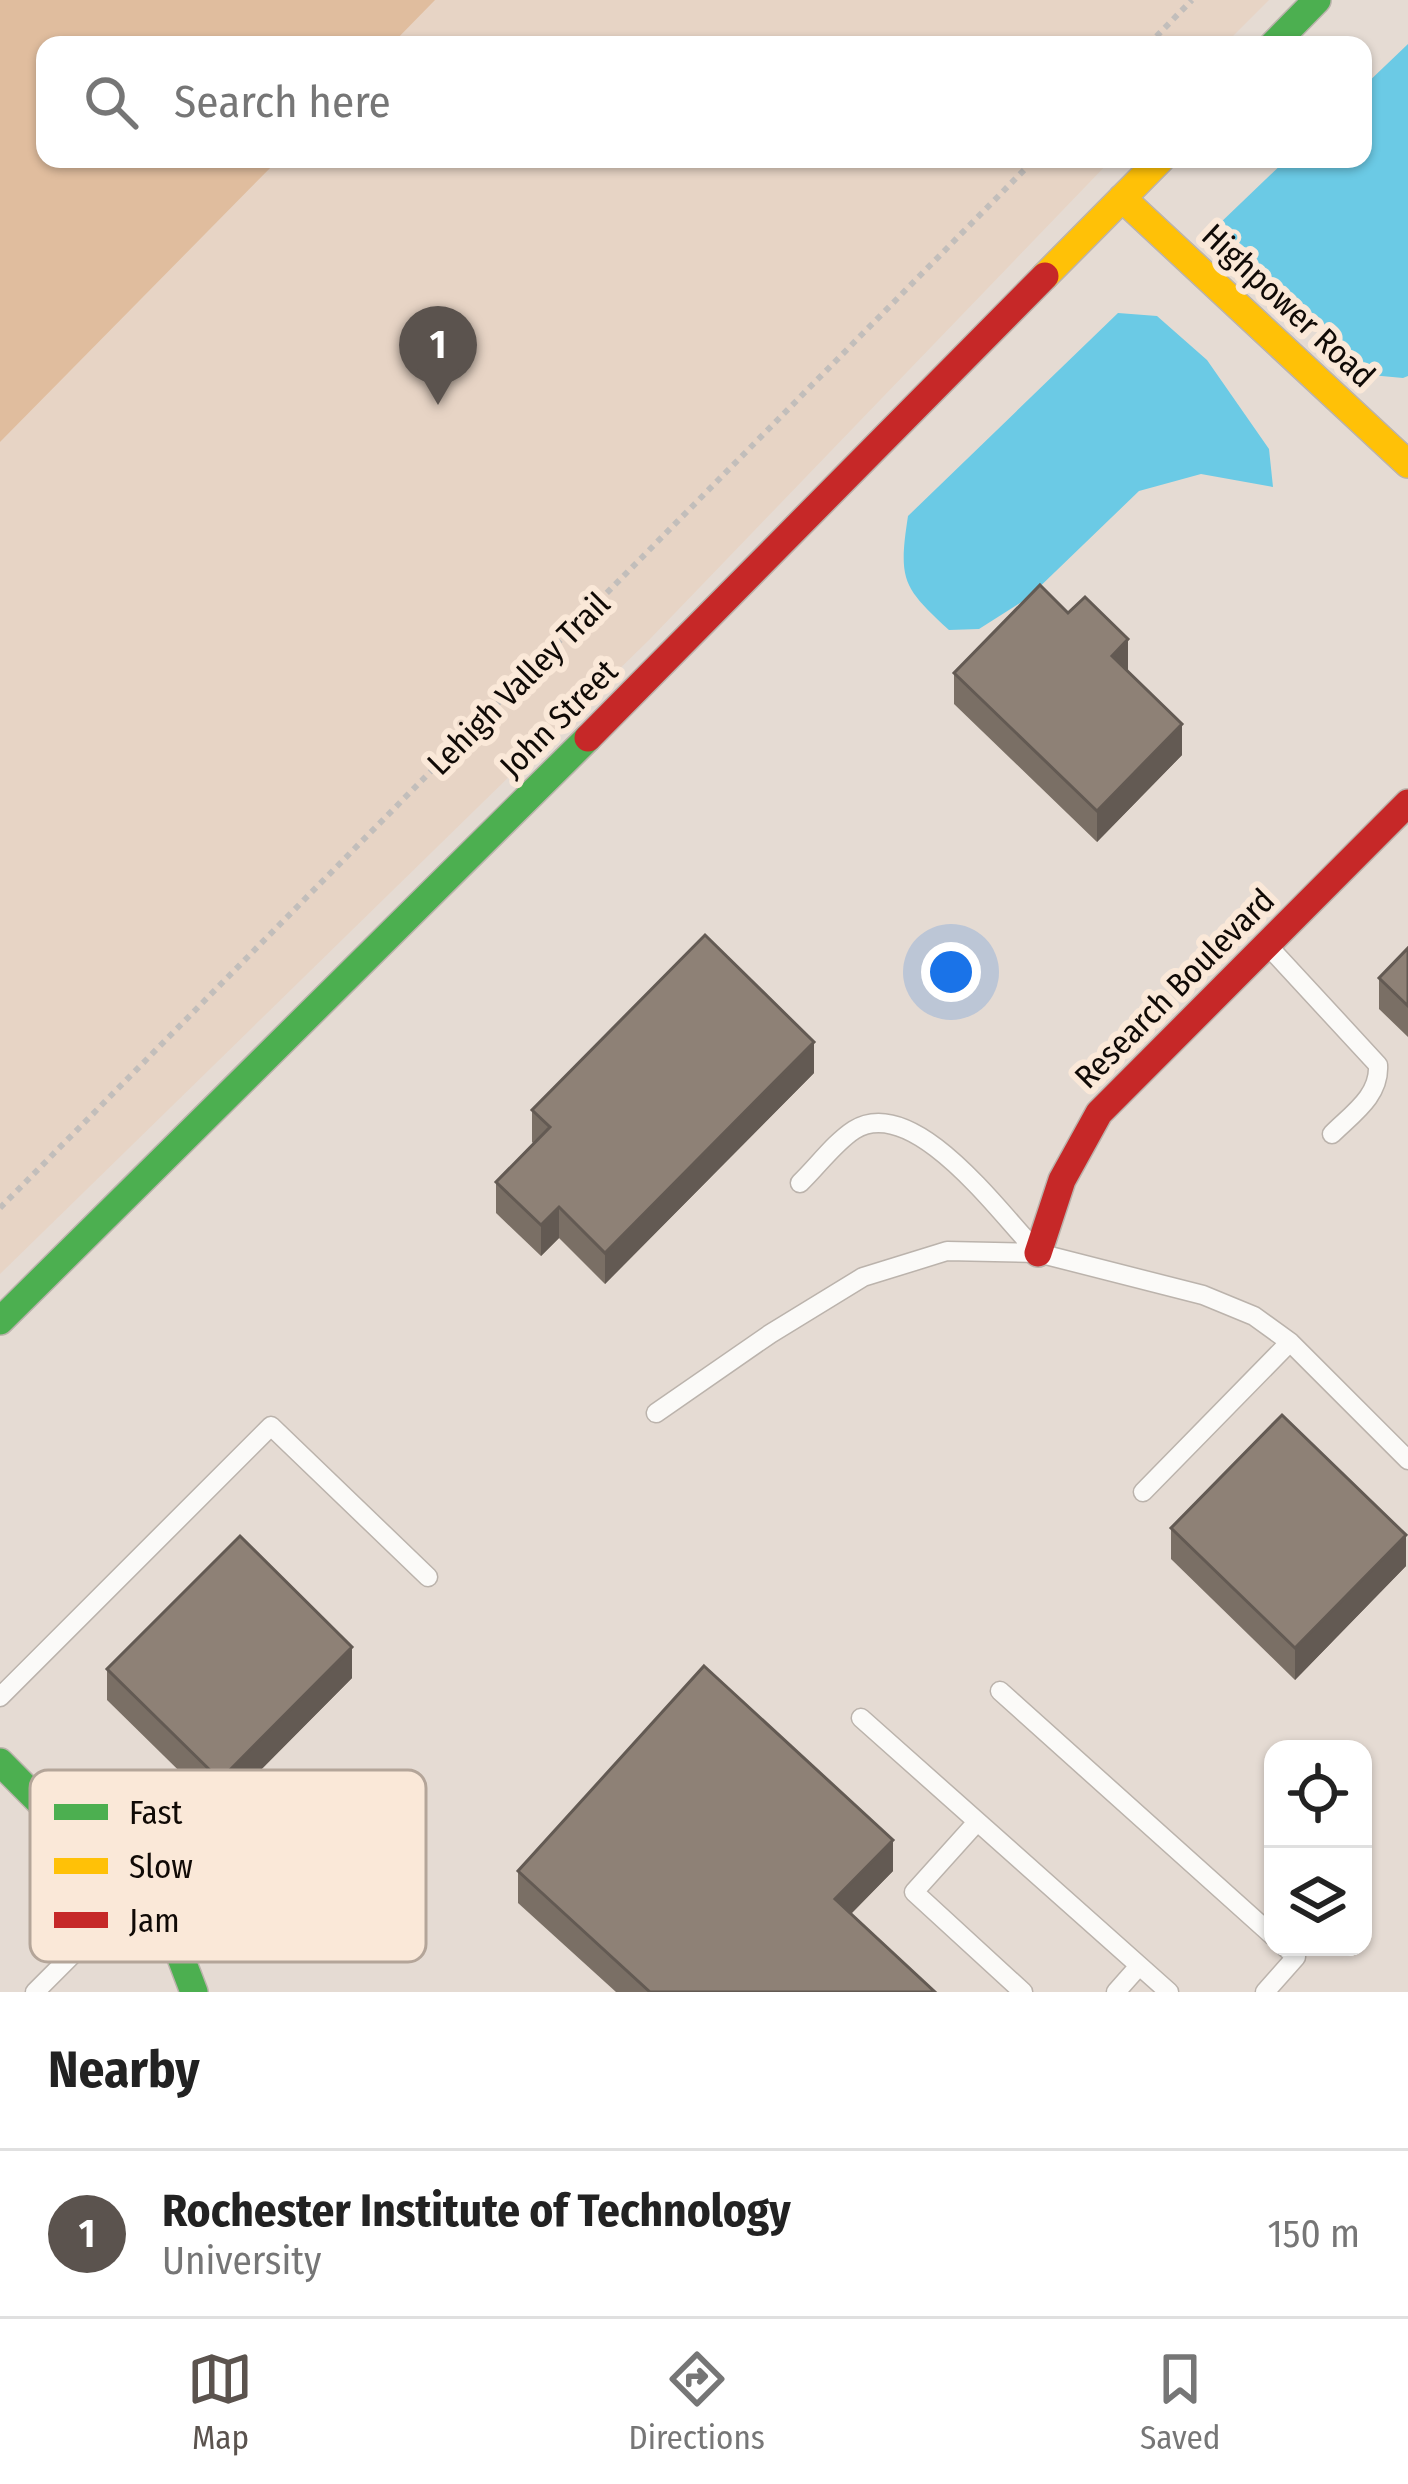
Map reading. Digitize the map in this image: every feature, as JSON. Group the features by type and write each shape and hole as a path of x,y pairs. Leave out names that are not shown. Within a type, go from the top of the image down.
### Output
{"street":[{"path":"1282,36 1317,0"},
{"name":"John Street","path":"0,1321 358,970 1151,168"},
{"name":"Highpower Road","path":"1122,198 1408,464"},
{"name":"Research Boulevard","path":"1038,1253 1074,1147 1100,1113 1408,803"},
{"path":"0,1762 30,1792"},
{"path":"183,1962 194,1992"}],"lane":[{"path":"1267,945 1378,1065 1379,1078 1367,1099 1331,1133"},
{"path":"800,1184 855,1129 896,1123 918,1133 955,1165 1038,1253"},
{"path":"656,1413 863,1277 947,1251 1038,1253 1204,1294 1254,1316 1290,1342 1408,1460"},
{"path":"1143,1492 1290,1342"},
{"path":"0,1696 271,1426 428,1577"},
{"path":"1000,1691 1264,1928"},
{"path":"861,1718 1168,1992"},
{"path":"977,1822 914,1892 1023,1992"},
{"path":"1265,1992 1295,1956"},
{"path":"40,1990 67,1962"},
{"path":"1116,1992 1139,1966"}],"path":[{"path":"1157,36 1192,0"},
{"name":"Lehigh Valley Trail","path":"0,1208 1026,168"}],"shaded area":[{"path":"0,0 1269,0 1233,36 36,36 36,168 1103,168 649,640 0,1274"},
{"path":"0,0 435,0 400,36 36,36 36,168 270,168 0,442"}],"water":[{"path":"1408,44 1408,376 1403,378 1360,374 1217,226 1278,168 1372,168 1372,78"},
{"path":"1118,313 1157,316 1207,360 1269,449 1273,487 1201,474 1139,491 1028,598 979,629 949,630 907,581 908,516"}],"building":[{"path":"1040,585 1068,613 1085,597 1128,639 1112,656 1182,724 1097,811 954,673"},
{"path":"705,935 814,1042 605,1253 559,1207 541,1225 496,1182 550,1127 532,1110"},
{"path":"1408,948 1408,1006 1379,978"},
{"path":"1282,1415 1406,1535 1295,1648 1171,1528"},
{"path":"240,1536 352,1647 230,1770 210,1770 107,1669"},
{"path":"704,1666 893,1840 835,1899 935,1992 650,1992 518,1871"}],"traffic: fast":[{"path":"1282,36 1317,0"},
{"path":"0,1321 588,738"},
{"path":"0,1762 30,1792"},
{"path":"183,1962 194,1992"}],"traffic: slow":[{"path":"1045,276 1152,168"},
{"path":"1122,198 1408,464"}],"traffic: jam":[{"path":"588,738 1045,276"},
{"path":"1038,1253 1062,1180 1099,1113 1408,803"}],"place":[{"name":"Rochester Institute of Technology","path":"438,405"}]}
